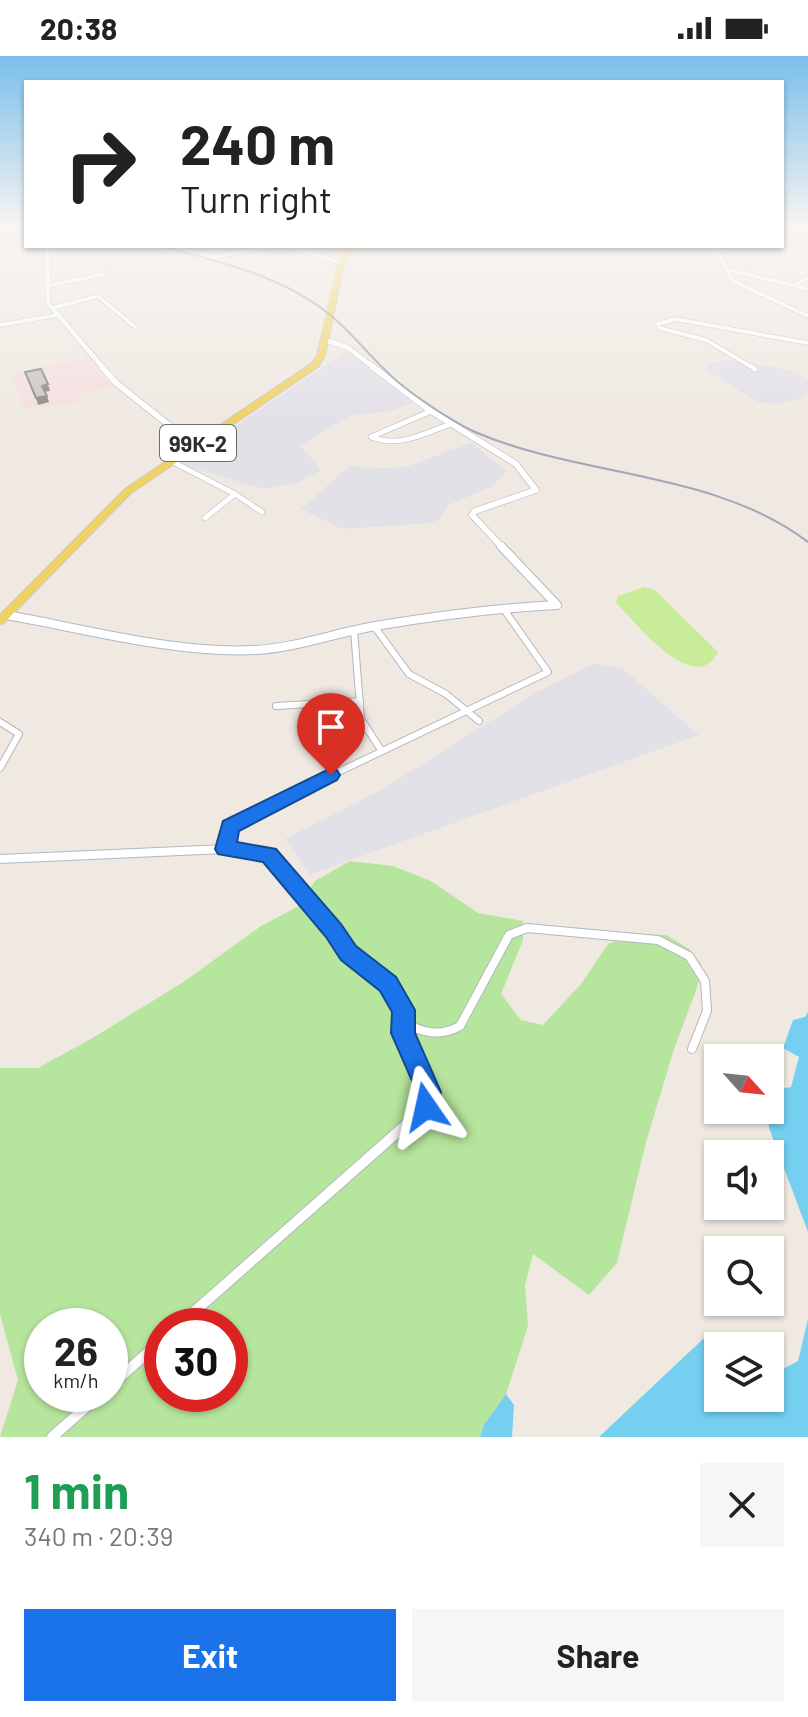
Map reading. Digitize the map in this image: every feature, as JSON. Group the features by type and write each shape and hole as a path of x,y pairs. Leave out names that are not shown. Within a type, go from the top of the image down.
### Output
{"main road":[{"name":"99К-2","path":"3,618 128,491 309,371 321,356 335,291"}],"street":[{"path":"46,291 52,308 116,383 194,445"},
{"path":"752,291 808,316"},
{"path":"52,308 98,296 135,327"},
{"path":"0,325 58,315"},
{"path":"755,369 706,340 669,332 659,328 658,324 675,319 808,343"},
{"path":"3,618 200,649 233,651 260,650 374,626 503,608 557,605 472,515 475,511 536,488 516,464 431,411 347,347 324,340"},
{"path":"431,411 371,437 381,442 396,442 450,424"},
{"path":"171,461 235,494 262,512"},
{"path":"205,518 235,494"},
{"path":"225,849 230,826 464,709 548,672 503,608"},
{"path":"374,626 409,674 446,694 479,721"},
{"path":"354,630 361,719 381,750"},
{"path":"276,706 360,701"},
{"path":"0,722 19,734 0,768"},
{"path":"0,859 225,849 269,855 334,930 348,953 388,984 404,1010 403,1033 429,1092 426,1107 198,1308"},
{"path":"403,1022 418,1030 445,1034 460,1026 509,935 527,928 658,940 689,956 705,981 707,1011 692,1049"},
{"path":"128,1370 144,1356"},
{"path":"52,1437 80,1412"}],"shaded area":[{"path":"347,351 414,402 391,411 350,415 301,446 321,470 299,482 264,489 179,464"},
{"path":"88,358 113,387 79,395 82,402 24,409 13,376 32,368"},
{"path":"727,360 787,369 808,379 808,392 798,399 778,404 757,402 706,370 708,364"},
{"path":"471,443 506,471 493,486 448,505 440,519 430,523 342,529 301,509 351,465 364,469 406,467"},
{"path":"595,663 623,669 699,735 309,875 285,839 383,789 535,693"}],"green space":[{"path":"644,587 655,590 718,652 708,664 695,667 681,662 651,639 616,603 618,596"},
{"path":"350,861 393,866 431,881 478,913 523,921 523,940 501,994 521,1020 543,1025 581,984 608,944 633,934 666,935 689,949 701,964 698,985 674,1049 646,1142 617,1263 589,1295 533,1254 525,1285 528,1326 506,1394 484,1425 480,1437 0,1437 18,1380 0,1314 0,1068 38,1068 185,981 261,926 299,906 315,881"}],"water":[{"path":"808,1012 808,1232 784,1168 784,1140 774,1140 769,1128 769,1124 784,1124 784,1088 791,1087 799,1057 784,1049 784,1045 793,1020 805,1017"},
{"path":"808,1319 808,1437 599,1437 703,1339 704,1412 784,1412 784,1368 798,1361"},
{"path":"506,1394 514,1405 512,1437 480,1437 484,1425"}],"building":[{"path":"41,369 48,384 42,386 47,396 36,398 25,372"}],"railway":[{"path":"294,291 329,314 406,388 475,432 516,447 646,477 731,501 771,518 808,542"}],"route":[{"path":"331,775 230,826 225,849 269,855 334,930 348,953 388,984 404,1010 403,1033 429,1092 426,1107"}]}
